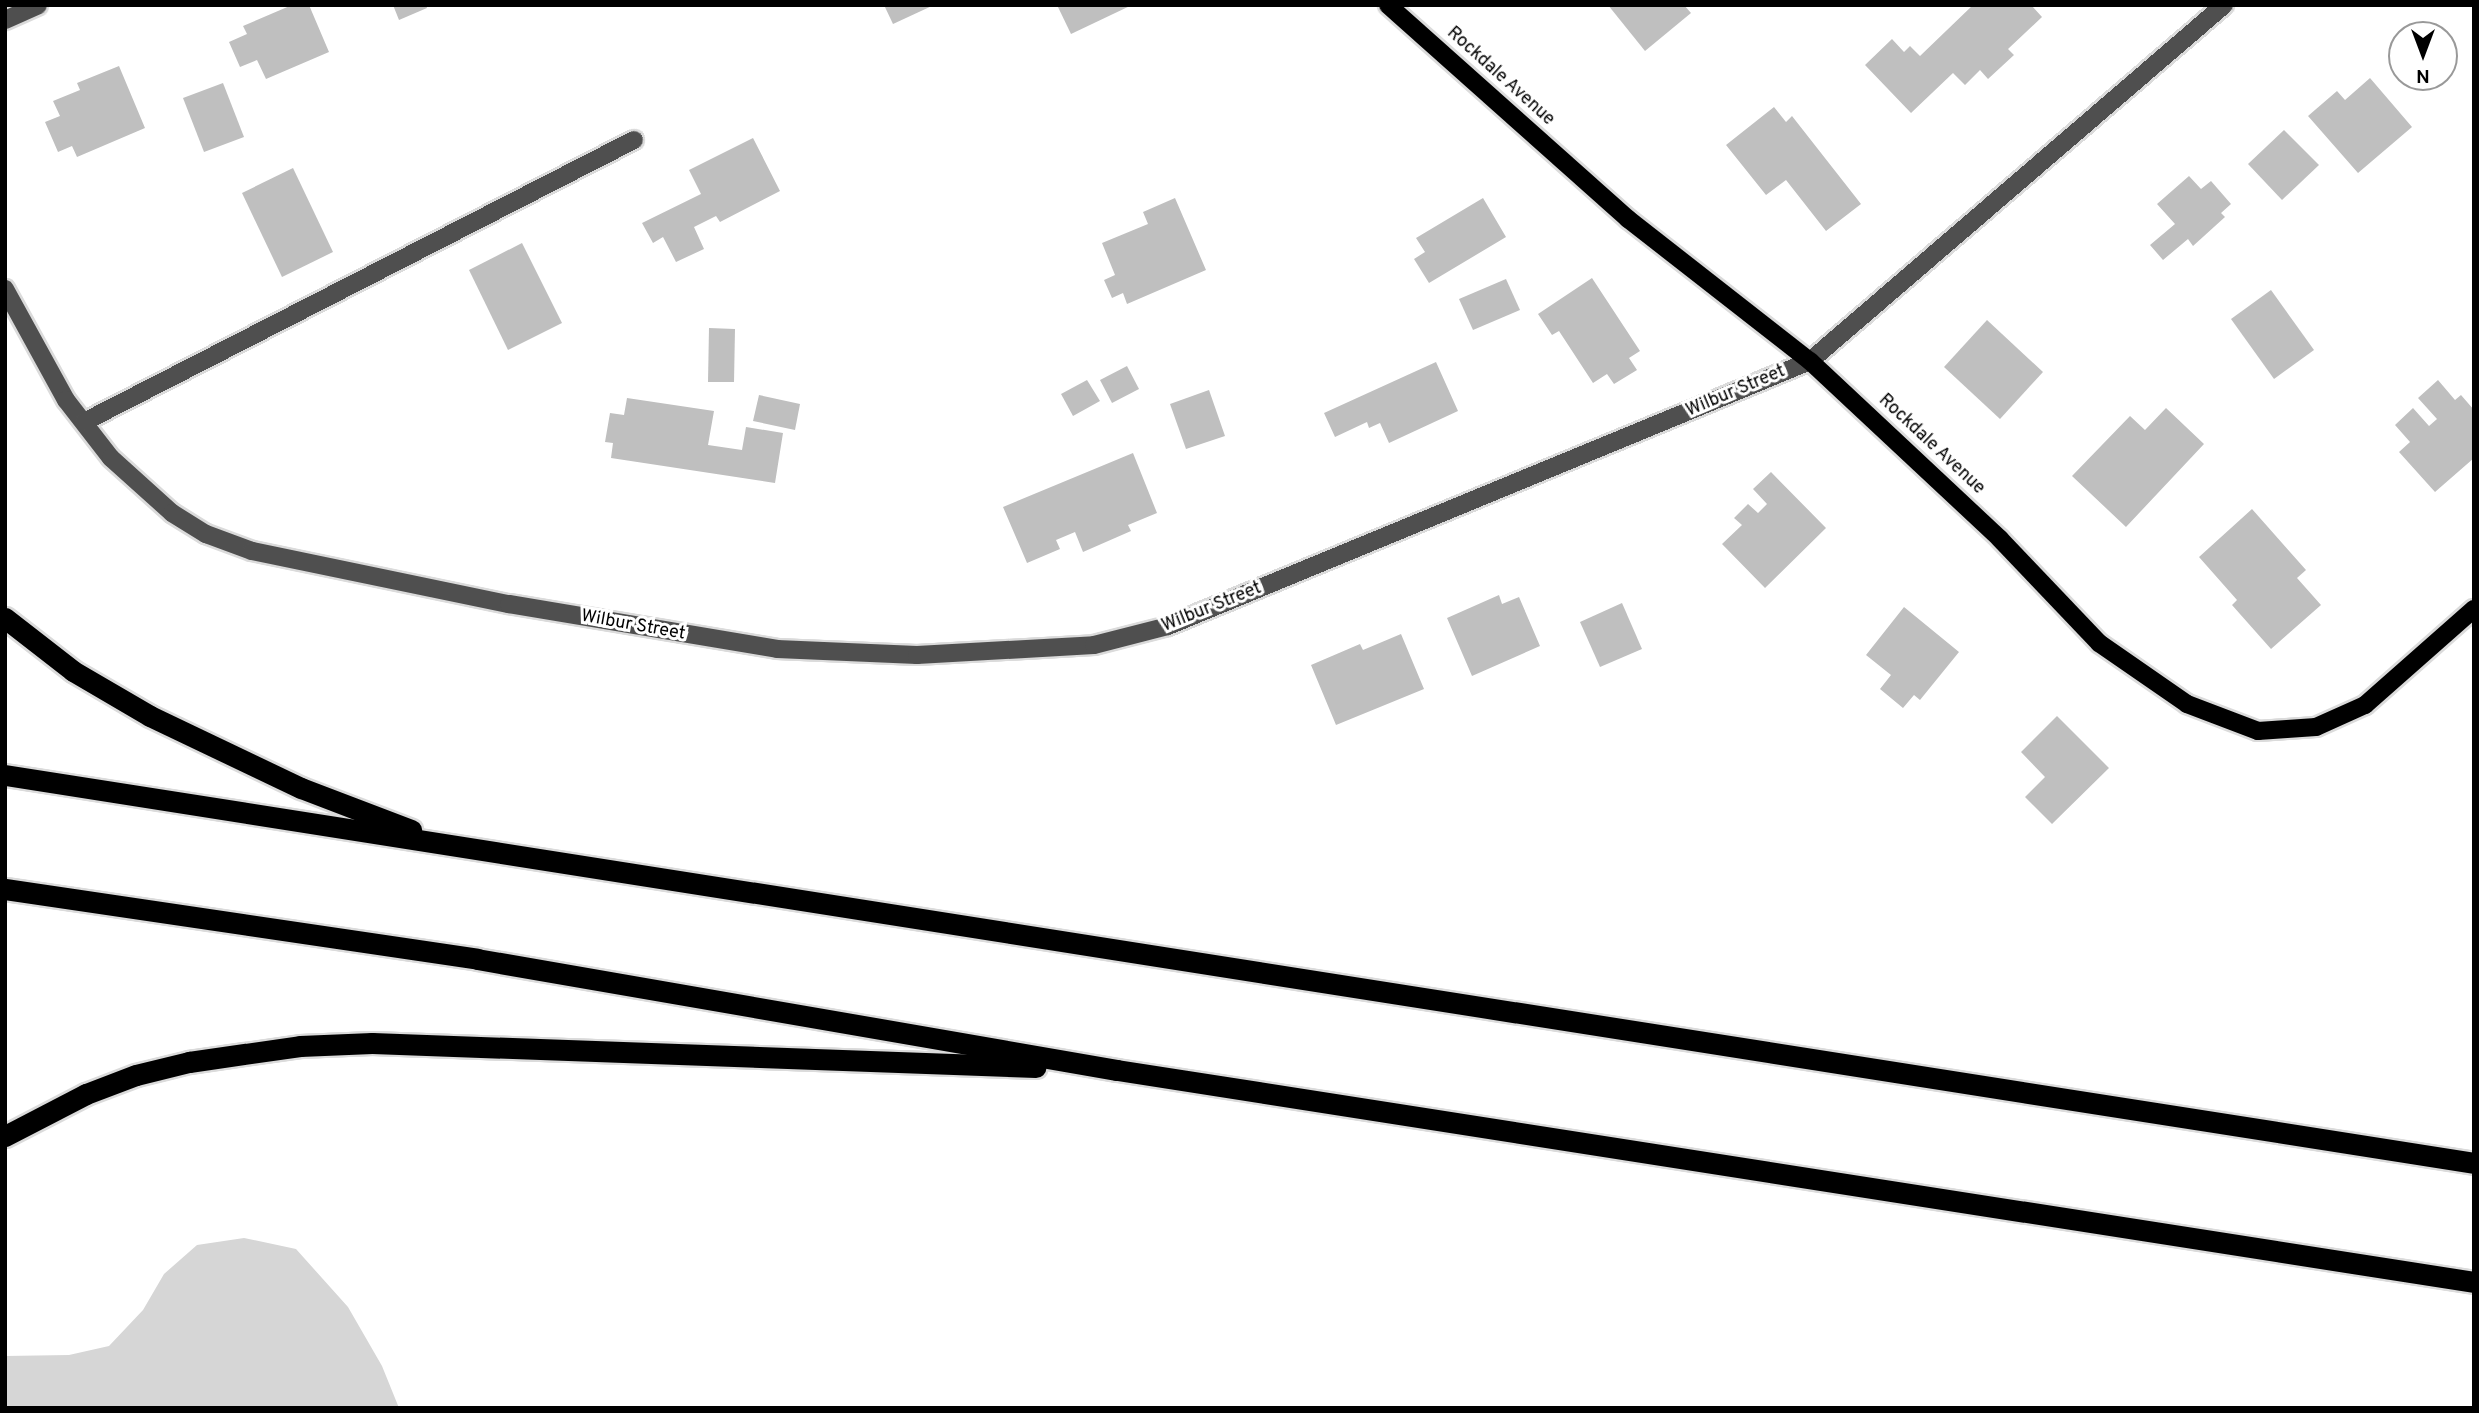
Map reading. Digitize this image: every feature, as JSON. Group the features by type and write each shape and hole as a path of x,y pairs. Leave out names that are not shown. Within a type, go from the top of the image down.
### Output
{"highway":[{"path":"5,618 73,671 162,722 301,788 449,845"},
{"path":"5,775 2474,1163"},
{"path":"5,888 477,959 1117,1070 2474,1282"},
{"path":"5,1136 49,1111 136,1075 222,1056 300,1046 372,1044 1117,1070"}],"main road":[{"name":"Rockdale Avenue","path":"1388,5 1628,219 1810,361 1991,530 2099,643 2163,691 2222,721 2258,731 2286,731 2343,718 2365,705 2474,609"}],"street":[{"path":"5,20 38,5"},
{"name":"Wilbur Street","path":"5,289 66,400 111,458 172,513 206,534 252,551 682,635 872,656 963,655 1094,645 1157,630 1810,361 2224,5"},
{"path":"83,422 634,140"}],"shaded area":[{"path":"244,1238 296,1249 348,1307 382,1366 399,1408 5,1408 5,1356 69,1355 109,1346 143,1310 164,1274 197,1245"}],"building":[{"path":"292,5 309,5 329,52 266,79 257,60 240,67 229,42 247,34 243,26"},
{"path":"393,5 426,5 427,8 399,20"},
{"path":"884,5 934,5 893,24"},
{"path":"1057,5 1132,5 1071,34"},
{"path":"1608,5 1684,5 1691,13 1645,51"},
{"path":"1973,5 2031,5 2042,17 2008,49 2014,55 1988,79 1980,70 1965,85 1953,73 1911,113 1865,65 1892,39 1904,52 1910,46 1920,56"},
{"path":"119,66 145,128 77,157 72,146 58,152 45,122 60,116 53,101 80,90 77,83"},
{"path":"2370,78 2412,127 2358,173 2308,116 2337,91 2345,100"},
{"path":"223,83 244,137 204,152 183,98"},
{"path":"1774,107 1786,122 1792,116 1861,204 1826,231 1786,180 1766,195 1726,145"},
{"path":"2284,130 2319,165 2282,200 2248,164"},
{"path":"753,138 780,191 720,222 716,216 694,227 704,249 676,262 663,237 653,243 642,223 701,194 689,170"},
{"path":"293,168 333,252 282,277 242,193"},
{"path":"2189,176 2201,189 2211,181 2231,204 2221,213 2225,217 2193,246 2188,239 2163,260 2150,245 2175,224 2157,204"},
{"path":"1175,198 1206,270 1127,304 1123,293 1112,298 1104,280 1115,275 1102,243 1148,224 1143,212"},
{"path":"1483,198 1506,237 1429,283 1414,259 1425,252 1416,238"},
{"path":"522,243 562,323 508,350 469,270"},
{"path":"1592,278 1640,351 1629,358 1637,370 1614,384 1607,374 1593,383 1559,331 1552,335 1538,314"},
{"path":"1506,279 1520,310 1473,330 1459,299"},
{"path":"2271,290 2314,350 2274,379 2231,319"},
{"path":"1987,320 2043,372 2000,419 1944,367"},
{"path":"709,328 735,329 734,382 708,382"},
{"path":"1436,362 1458,411 1389,443 1380,423 1369,428 1367,422 1335,437 1324,413"},
{"path":"1127,366 1139,389 1112,403 1100,380"},
{"path":"1087,380 1100,401 1073,416 1061,394"},
{"path":"2438,380 2455,400 2461,395 2474,410 2474,458 2435,492 2399,452 2410,442 2395,425 2413,408 2429,426 2437,419 2418,398"},
{"path":"1209,390 1225,436 1186,449 1170,404"},
{"path":"759,395 800,404 795,430 753,421"},
{"path":"627,398 714,411 708,445 742,450 746,427 783,433 775,483 611,458 613,443 605,442 610,413 624,415"},
{"path":"2166,408 2204,444 2126,527 2072,476 2130,416 2145,430"},
{"path":"1133,453 1157,513 1128,525 1131,531 1083,552 1075,532 1056,540 1060,549 1027,563 1003,507"},
{"path":"1771,472 1826,528 1765,588 1722,544 1742,525 1734,518 1748,504 1758,513 1767,504 1753,489"},
{"path":"2252,509 2306,570 2297,578 2321,605 2271,649 2232,605 2237,600 2199,557"},
{"path":"1499,595 1502,604 1519,597 1540,646 1472,676 1447,618"},
{"path":"1622,603 1642,649 1600,667 1580,622"},
{"path":"1904,607 1959,652 1920,700 1914,695 1903,708 1880,689 1891,675 1866,655"},
{"path":"1401,634 1424,689 1336,725 1311,665 1360,644 1363,650"},
{"path":"2057,716 2109,768 2052,824 2025,797 2045,777 2021,752"}]}
